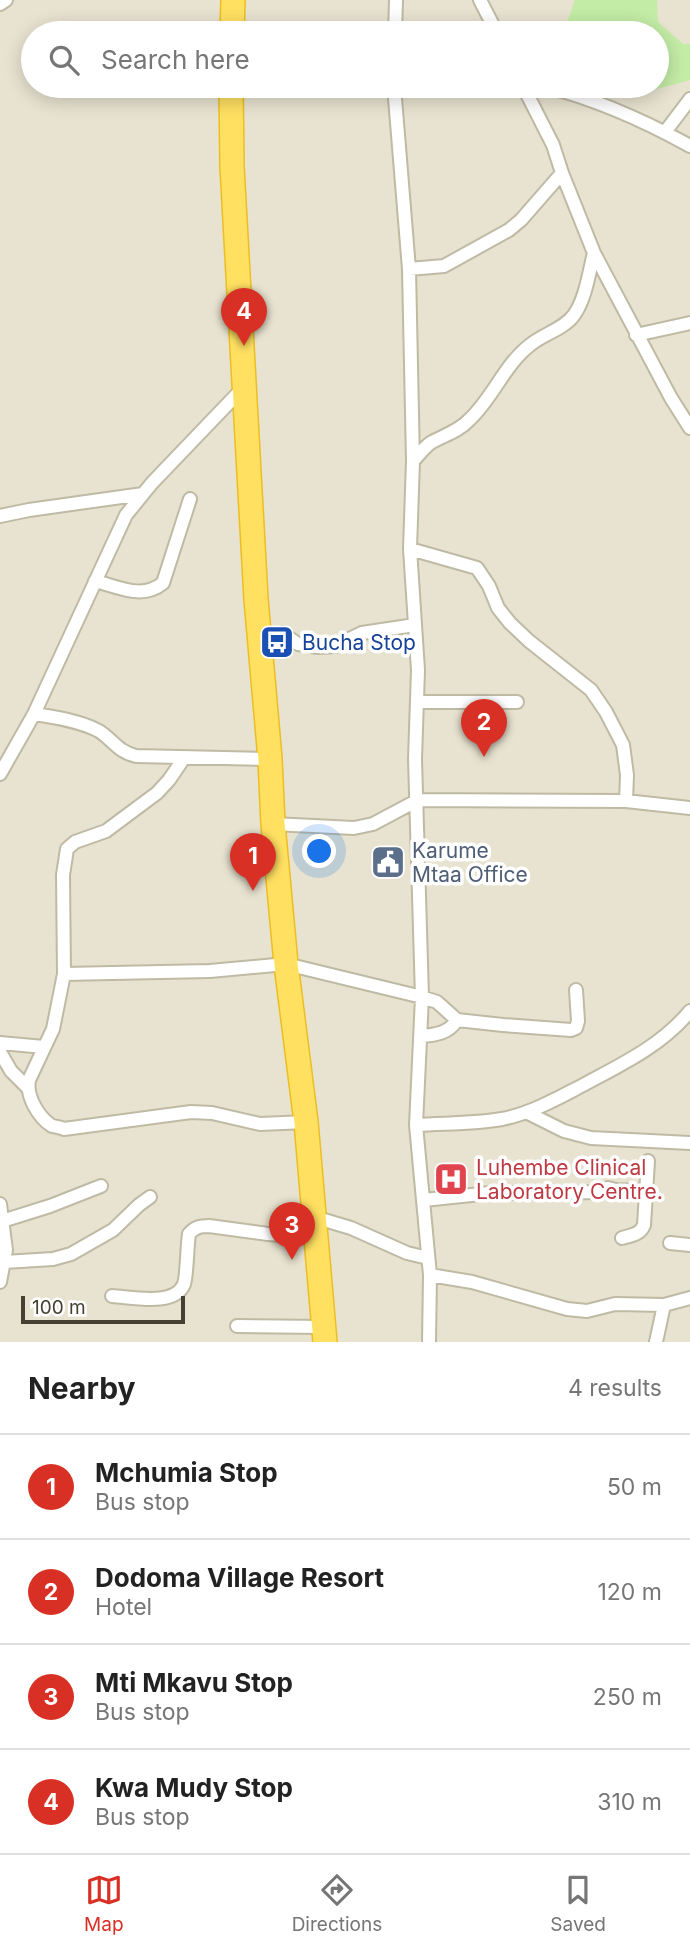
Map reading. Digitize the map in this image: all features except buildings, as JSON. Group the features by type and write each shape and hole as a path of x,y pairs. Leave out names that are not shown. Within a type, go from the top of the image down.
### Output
{"highway":[{"path":"233,0 233,21"},
{"path":"231,98 243,388 256,599 273,824 286,964 306,1122 324,1335"}],"street":[{"path":"0,4 6,0"},
{"path":"395,21 396,0"},
{"path":"480,0 491,21"},
{"path":"395,98 409,269 414,461 410,549 418,702 415,760 422,997 416,1125 428,1258 429,1342"},
{"path":"529,98 553,145 594,253 636,335 690,428"},
{"path":"586,98 603,103 690,146"},
{"path":"665,132 690,99"},
{"path":"409,269 444,266 509,230 562,173"},
{"path":"414,461 430,443 469,421 484,404 498,381 531,343 574,315 594,253"},
{"path":"636,335 690,323"},
{"path":"0,774 6,751 34,714 126,515 243,388"},
{"path":"0,516 143,494"},
{"path":"95,581 146,593 155,590 163,583 190,499"},
{"path":"410,549 477,568 489,586 498,608 510,624 591,690 623,744 627,775 626,801"},
{"path":"282,633 298,644 335,646 362,633 415,625"},
{"path":"418,702 517,702"},
{"path":"34,714 62,718 99,731 125,753 136,756 270,760"},
{"path":"184,758 157,793 106,831 75,842 67,849 63,875 64,974 53,1029 29,1080 31,1101 53,1126 64,1129 191,1112 212,1113 260,1124 306,1122"},
{"path":"273,824 354,828 373,824 418,800 626,801 690,808"},
{"path":"64,974 210,971 286,964 422,997 437,1002 457,1020 571,1030 576,1028 578,1021 576,990"},
{"path":"416,1125 489,1121 540,1108 638,1056 668,1033 690,1011"},
{"path":"421,1036 438,1035 453,1026 457,1020"},
{"path":"0,1043 44,1046"},
{"path":"0,1052 11,1071 28,1088"},
{"path":"526,1112 564,1131 591,1138 690,1143"},
{"path":"622,1238 638,1234 644,1225 648,1161"},
{"path":"2,1221 51,1206 101,1186"},
{"path":"424,1200 490,1193 597,1192 608,1188 645,1191"},
{"path":"4,1262 53,1259 71,1254 113,1230 150,1197"},
{"path":"0,1205 6,1250 0,1282"},
{"path":"113,1296 160,1299 169,1298 179,1291 184,1284 189,1234 199,1226 268,1234 315,1228 351,1228 407,1253 428,1258"},
{"path":"670,1243 690,1245"},
{"path":"429,1275 472,1282 567,1310 587,1311 615,1304 664,1306 690,1298"},
{"path":"656,1342 664,1306"},
{"path":"237,1326 324,1335"}],"shaded area":[{"path":"0,0 690,0 690,1342 0,1342"}],"green space":[{"path":"575,0 657,0 658,21 567,21"},
{"path":"669,32 683,44 690,44 690,80 669,86"}],"place":[{"name":"Kwa Mudy Stop","path":"244,346"},
{"name":"Bucha Stop","path":"277,642"},
{"name":"Dodoma Village Resort","path":"484,757"},
{"name":"Karume Mtaa Office","path":"388,862"},
{"name":"Mchumia Stop","path":"253,891"},
{"name":"Luhembe Clinical Laboratory Centre.","path":"451,1179"},
{"name":"Mti Mkavu Stop","path":"292,1260"}]}
